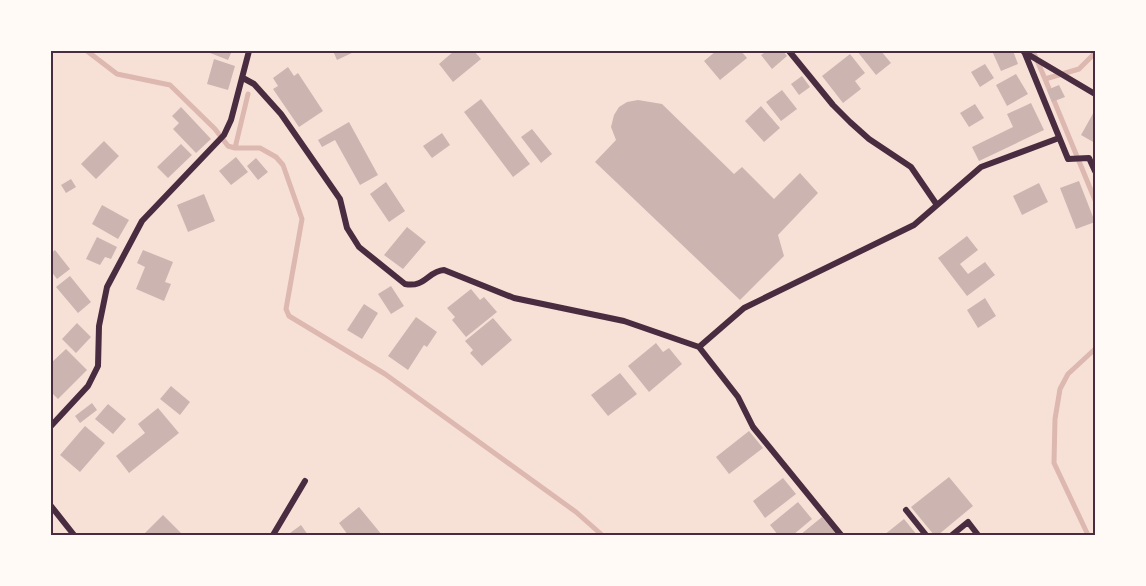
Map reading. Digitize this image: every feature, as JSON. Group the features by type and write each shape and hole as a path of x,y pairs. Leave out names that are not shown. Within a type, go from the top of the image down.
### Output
{"street":[{"path":"51,426 88,386 98,366 99,326 107,287 142,221 224,135 231,120 249,51"},
{"path":"789,51 833,105 850,122 869,139 911,167 937,205"},
{"path":"1024,51 1095,94"},
{"path":"1024,51 1068,159 1089,158 1095,171"},
{"path":"243,78 254,84 281,114 340,199 347,228 359,247 405,284 421,283 437,270 444,270 514,298 624,321 699,347 738,397 753,427 841,535"},
{"path":"699,347 744,308 914,225 981,167 1059,138"},
{"path":"273,535 304,481"},
{"path":"51,506 74,535"},
{"path":"906,510 926,535"},
{"path":"952,535 968,522 978,535"}],"building":[{"path":"205,51 232,51 228,60"},
{"path":"333,51 356,51 337,60"},
{"path":"454,51 474,51 481,59 453,82 439,64"},
{"path":"716,51 741,51 747,58 720,80 704,61"},
{"path":"767,51 783,51 787,56 772,69 761,55"},
{"path":"857,51 881,51 891,63 876,75"},
{"path":"992,51 1013,51 1018,64 1001,71"},
{"path":"850,54 865,73 855,81 861,89 843,103 822,76"},
{"path":"214,59 235,66 228,90 207,84"},
{"path":"985,64 994,78 980,87 971,72"},
{"path":"288,67 294,76 298,73 323,111 299,127 273,89 278,86 273,78"},
{"path":"1016,74 1028,94 1007,106 996,85"},
{"path":"802,76 810,87 799,95 791,84"},
{"path":"1059,85 1065,97 1052,102 1047,90"},
{"path":"782,90 797,109 781,121 766,102"},
{"path":"481,99 530,164 513,177 464,112"},
{"path":"638,100 662,104 734,174 742,167 774,199 800,173 818,193 778,235 784,256 740,300 595,162 616,140 611,127 619,107 627,102"},
{"path":"1031,103 1044,130 979,161 972,147 1013,127 1007,114"},
{"path":"975,104 984,118 969,127 960,113"},
{"path":"761,106 780,128 764,142 745,121"},
{"path":"181,107 211,139 196,153 173,129 179,123 172,116"},
{"path":"1095,110 1095,143 1081,135"},
{"path":"349,122 378,175 360,185 335,140 322,147 318,140"},
{"path":"532,129 552,154 541,163 521,137"},
{"path":"442,133 450,145 432,158 423,146"},
{"path":"104,141 119,156 96,179 81,164"},
{"path":"181,144 192,155 168,178 157,167"},
{"path":"236,157 248,172 231,185 219,171"},
{"path":"256,158 268,172 258,180 247,166"},
{"path":"71,179 76,187 66,193 61,185"},
{"path":"1079,181 1095,222 1076,229 1060,188"},
{"path":"386,182 405,211 389,222 370,194"},
{"path":"1039,183 1048,202 1022,215 1013,196"},
{"path":"204,194 215,221 188,232 177,205"},
{"path":"102,205 129,220 118,239 92,224"},
{"path":"407,227 426,242 403,269 384,255"},
{"path":"967,236 978,250 960,264 968,274 985,262 995,275 967,296 938,258"},
{"path":"97,237 117,247 111,259 105,257 100,265 86,259"},
{"path":"55,250 70,269 57,279 51,271 51,253"},
{"path":"143,250 173,262 165,282 171,284 164,301 136,289 145,267 137,263"},
{"path":"70,276 91,302 78,313 56,287"},
{"path":"391,286 404,306 391,314 378,294"},
{"path":"471,289 480,300 484,297 497,312 466,337 452,320 455,317 447,308"},
{"path":"985,298 996,316 978,328 967,310"},
{"path":"364,304 378,313 362,339 347,330"},
{"path":"416,317 437,332 427,347 424,345 408,370 388,356"},
{"path":"493,318 512,340 482,366 470,353 473,350 465,341"},
{"path":"77,323 91,337 76,353 62,339"},
{"path":"656,343 663,352 669,348 682,364 649,392 628,366"},
{"path":"66,349 87,370 58,399 51,392 51,363"},
{"path":"620,373 637,394 608,416 591,395"},
{"path":"171,386 190,402 180,415 160,399"},
{"path":"92,403 97,410 80,423 75,416"},
{"path":"108,404 126,419 113,434 95,419"},
{"path":"158,408 179,433 129,473 116,456 145,433 138,424"},
{"path":"85,426 105,443 80,472 60,455"},
{"path":"749,431 763,448 729,474 716,457"},
{"path":"949,477 973,506 938,535 934,535 911,507"},
{"path":"783,478 796,494 765,518 753,501"},
{"path":"798,502 812,519 793,535 778,535 770,525"},
{"path":"359,507 382,535 348,535 339,523"},
{"path":"163,515 181,533 178,535 143,535"},
{"path":"822,517 837,535 800,535"},
{"path":"904,519 917,535 884,535"},
{"path":"301,525 308,535 290,533"}],"waterway":[{"path":"87,51 117,74 170,85 215,129 228,146 235,148"},
{"path":"1033,51 1045,79"},
{"path":"1095,53 1079,69 1045,79 1095,200"},
{"path":"248,94 235,148 260,148 276,157 283,165 302,219 286,309 289,316 385,374 576,512 602,535"},
{"path":"1088,535 1054,463 1055,419 1060,389 1068,374 1095,349"}]}
